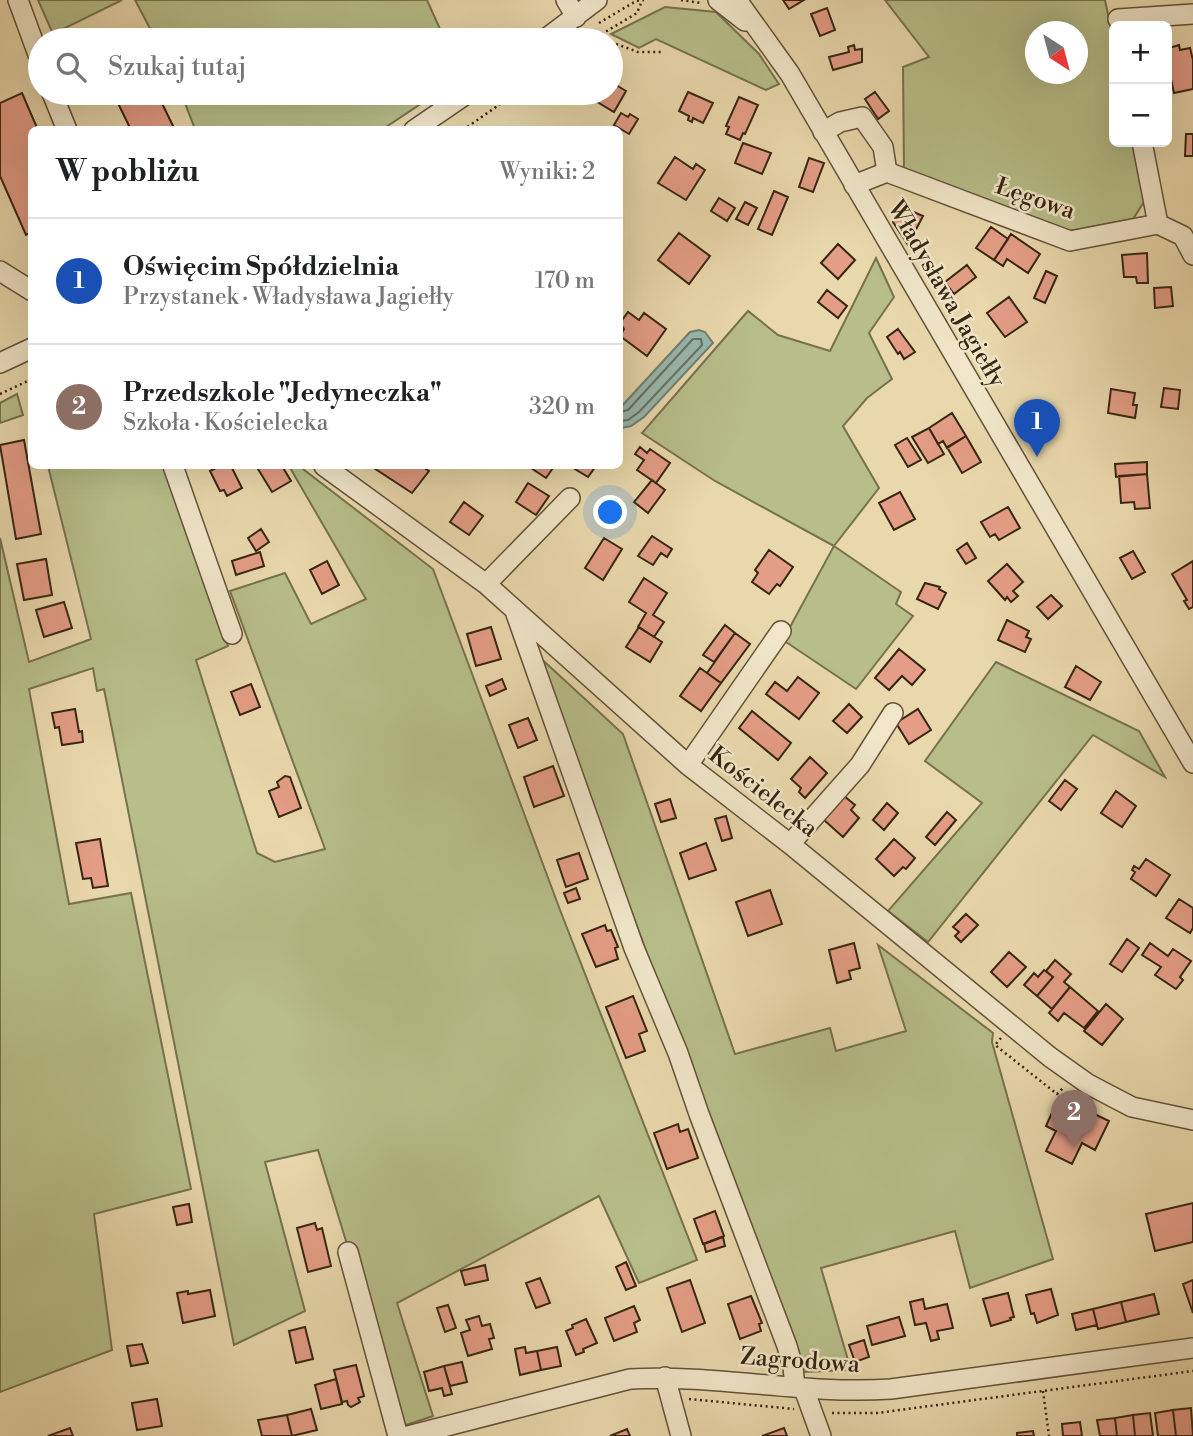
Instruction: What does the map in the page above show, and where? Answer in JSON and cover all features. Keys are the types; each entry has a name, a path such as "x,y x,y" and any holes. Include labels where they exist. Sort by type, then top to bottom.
{"street":[{"path":"18,0 28,28"},
{"path":"566,0 588,13"},
{"path":"564,28 606,0"},
{"name":"Władysława Jagiełły","path":"737,0 790,74 1193,763"},
{"name":"Władysława Jagiełły","path":"712,2 760,32"},
{"path":"1118,15 1193,13"},
{"path":"57,105 65,126"},
{"path":"420,126 450,105"},
{"path":"823,132 840,122 862,117 883,147 887,172 854,185"},
{"path":"1143,147 1158,224 1183,236 1193,255"},
{"name":"Łęgowa","path":"887,172 1070,241 1158,224"},
{"path":"0,271 28,288"},
{"path":"0,363 28,350"},
{"path":"174,469 232,634"},
{"name":"Kościelecka","path":"328,469 486,584 688,765 790,844 1050,1057 1088,1084 1132,1107 1193,1120"},
{"path":"486,584 570,498"},
{"path":"514,609 634,948 678,1053 787,1346 799,1388 821,1436"},
{"path":"688,765 781,631"},
{"path":"790,844 860,765 893,713"},
{"path":"348,1252 398,1436"},
{"name":"Zagrodowa","path":"408,1436 630,1379 665,1377 725,1380 852,1392 891,1390 1193,1348"},
{"path":"665,1377 681,1436"}],"path":[{"path":"681,0 712,2"},
{"path":"588,13 643,1 637,13 612,28"},
{"path":"623,46 638,52 662,52"},
{"path":"469,126 499,105"},
{"path":"0,394 28,381"},
{"path":"1043,1391 1049,1436"}],"green space":[{"path":"38,0 122,0 65,28 50,28"},
{"path":"135,0 427,0 440,28 150,28"},
{"path":"885,0 1105,0 1109,21 1109,147 1137,147 1147,197 1133,219 1070,231 904,171 903,67 929,57"},
{"path":"665,7 716,12 759,54 779,84 766,90 656,39 639,48 623,40 623,28"},
{"path":"186,105 419,105 388,126 194,126"},
{"path":"876,258 894,297 869,333 892,379 867,398 843,426 879,488 834,546 715,481 642,433 748,311 778,335 830,351"},
{"path":"17,394 23,415 0,423 0,403"},
{"path":"49,469 167,469 228,646 196,660 257,853 275,862 325,849 230,591 285,573 311,624 366,599 291,469 303,469 433,569 560,910 697,1260 639,1283 599,1196 397,1303 433,1416 403,1426 318,1150 265,1162 305,1311 234,1345 104,689 97,691 93,668 29,689 69,904 131,893 191,1189 94,1214 112,1350 0,1392 0,538 29,662 91,639"},
{"path":"834,546 901,592 896,604 913,616 856,689 783,640"},
{"path":"535,653 623,734 735,1054 830,1028 836,1051 906,1031 878,945 993,1033 992,1042 1053,1259 970,1288 955,1231 821,1268 851,1370 803,1372"},
{"path":"996,662 1139,731 1165,777 1093,735 928,942 888,911 982,803 925,761"}],"water":[{"path":"690,332 705,332 713,343 644,417 623,428 623,405"}],"building":[{"path":"783,0 804,0 789,9"},
{"path":"827,8 835,30 820,36 811,14"},
{"path":"854,45 855,50 862,49 862,62 833,70 829,57 849,52 848,47"},
{"path":"1179,45 1180,50 1190,48 1193,60 1193,89 1174,93 1172,47"},
{"path":"688,92 713,103 703,123 693,118 692,122 688,120 689,116 679,111"},
{"path":"875,92 889,111 878,119 865,99"},
{"path":"22,93 36,126 28,126 26,235 0,176 0,103"},
{"path":"739,97 758,105 740,140 726,134 729,127 726,126"},
{"path":"119,105 163,105 173,126 129,126"},
{"path":"602,105 618,105 614,112"},
{"path":"621,113 638,119 629,134 623,130 623,126 614,125"},
{"path":"1186,134 1193,134 1193,156 1185,156"},
{"path":"743,143 771,153 762,174 735,163"},
{"path":"675,157 693,169 696,164 705,170 686,200 658,183"},
{"path":"809,158 824,163 813,192 799,187"},
{"path":"774,191 788,197 772,235 758,229"},
{"path":"719,198 735,208 727,221 711,211"},
{"path":"745,202 757,208 748,225 736,219"},
{"path":"902,207 923,216 908,245 893,222"},
{"path":"991,227 1008,239 994,260 976,248"},
{"path":"679,233 710,256 689,284 658,260"},
{"path":"1011,234 1040,254 1028,273 1007,259 1003,266 994,260"},
{"path":"838,244 855,260 838,279 821,263"},
{"path":"1147,253 1148,283 1137,283 1136,277 1124,277 1122,255"},
{"path":"967,265 976,277 954,294 945,282"},
{"path":"1046,271 1057,276 1045,303 1034,298"},
{"path":"1171,287 1173,306 1155,308 1154,288"},
{"path":"827,290 847,306 838,318 818,302"},
{"path":"1009,297 1027,322 1005,337 987,313"},
{"path":"628,312 639,320 644,313 666,329 647,356 623,338 623,319"},
{"path":"898,329 915,352 904,359 887,337"},
{"path":"1164,388 1180,390 1178,409 1161,407"},
{"path":"1111,389 1135,393 1135,418 1108,413"},
{"path":"952,413 966,436 947,448 943,441 938,444 929,428"},
{"path":"929,428 944,454 928,463 912,437"},
{"path":"966,436 981,462 962,473 947,447"},
{"path":"907,438 921,460 908,467 895,445"},
{"path":"24,440 41,534 16,539 0,445"},
{"path":"640,447 647,453 650,449 670,463 656,483 637,470 644,460 635,454"},
{"path":"1147,462 1147,474 1116,477 1115,464"},
{"path":"232,469 242,488 227,496 224,490 220,491 210,471"},
{"path":"258,469 284,469 291,481 272,492"},
{"path":"376,469 429,471 412,493"},
{"path":"532,469 552,469 546,478"},
{"path":"575,469 594,469 588,477"},
{"path":"1147,474 1150,508 1135,509 1134,502 1121,503 1119,476"},
{"path":"652,480 665,490 648,513 634,502"},
{"path":"528,483 549,496 536,515 516,502"},
{"path":"900,492 915,519 894,530 879,503"},
{"path":"464,502 483,516 469,535 450,522"},
{"path":"1008,507 1020,528 999,540 995,534 990,537 981,522"},
{"path":"261,529 269,542 256,551 248,538"},
{"path":"652,536 672,549 667,557 661,553 653,565 638,556"},
{"path":"604,538 622,549 603,580 585,568"},
{"path":"967,543 976,558 966,564 957,550"},
{"path":"769,550 793,567 780,586 777,584 769,594 752,582 758,573 755,570"},
{"path":"1133,551 1145,572 1132,579 1120,558"},
{"path":"260,552 264,566 236,575 232,561"},
{"path":"46,559 52,595 24,600 17,564"},
{"path":"327,561 339,585 322,594 310,570"},
{"path":"1193,561 1193,607 1189,609 1184,601 1187,600 1172,574"},
{"path":"1007,564 1023,582 1013,591 1018,596 1011,602 1007,597 1005,600 988,581"},
{"path":"644,578 667,593 653,615 664,622 654,637 638,627 646,613 629,602"},
{"path":"925,583 940,587 939,589 946,593 938,609 917,599"},
{"path":"1051,595 1062,606 1048,619 1037,607"},
{"path":"64,602 72,628 44,637 36,610"},
{"path":"1007,620 1029,631 1026,637 1031,639 1025,652 998,640"},
{"path":"725,625 735,633 714,662 703,655"},
{"path":"491,627 501,659 476,666 467,634"},
{"path":"639,627 662,642 650,662 626,647"},
{"path":"735,633 750,644 721,683 707,673"},
{"path":"899,649 925,670 912,685 902,676 889,690 875,678"},
{"path":"1076,666 1101,682 1090,700 1065,687"},
{"path":"700,668 721,683 701,711 680,696"},
{"path":"798,677 819,693 799,719 766,694 775,682 787,691"},
{"path":"502,679 506,689 490,696 486,686"},
{"path":"251,684 260,707 240,715 231,692"},
{"path":"849,704 862,717 847,733 833,721"},
{"path":"75,709 83,742 62,745 59,727 55,728 52,713"},
{"path":"918,709 931,730 909,744 896,723"},
{"path":"752,711 791,743 778,760 739,728"},
{"path":"528,718 537,740 518,748 509,725"},
{"path":"810,757 827,773 805,798 799,792 801,788 791,779"},
{"path":"553,766 564,796 534,807 524,777"},
{"path":"285,776 290,777 301,808 279,817 269,791 279,787 277,782"},
{"path":"1065,780 1077,789 1061,810 1049,801"},
{"path":"1116,791 1136,806 1122,827 1101,813"},
{"path":"844,796 855,805 851,810 859,818 843,837 824,820"},
{"path":"670,799 676,818 661,822 655,804"},
{"path":"887,803 898,813 884,830 873,820"},
{"path":"947,812 956,820 935,845 926,837"},
{"path":"726,816 732,838 722,841 715,819"},
{"path":"100,839 108,886 93,888 91,878 83,879 76,843"},
{"path":"894,839 915,858 906,869 903,867 894,876 876,859"},
{"path":"706,843 716,870 689,879 680,853"},
{"path":"579,853 588,879 566,887 557,860"},
{"path":"1146,859 1170,875 1156,896 1131,879 1135,872 1132,870 1134,866 1139,869"},
{"path":"576,888 580,899 568,903 564,893"},
{"path":"770,890 782,924 748,936 736,902"},
{"path":"1179,899 1193,908 1193,928 1190,933 1166,918"},
{"path":"966,914 978,925 961,942 955,936 959,932 953,927"},
{"path":"605,925 607,931 611,930 618,947 615,948 618,959 596,967 582,934"},
{"path":"1127,939 1139,948 1122,972 1110,964"},
{"path":"854,943 860,968 849,971 851,979 837,983 829,950"},
{"path":"1150,943 1168,956 1173,949 1191,961 1180,977 1183,980 1176,989 1155,975 1161,967 1142,955"},
{"path":"1009,952 1026,967 1007,987 991,972"},
{"path":"1055,960 1071,974 1064,982 1070,987 1052,1009 1037,996 1053,977 1046,971"},
{"path":"1044,970 1053,977 1037,996 1024,985 1034,973 1038,977"},
{"path":"1070,987 1098,1011 1084,1028 1064,1013 1058,1021 1049,1013"},
{"path":"633,996 647,1031 639,1034 645,1051 626,1058 606,1007"},
{"path":"1106,1004 1123,1019 1102,1045 1084,1031"},
{"path":"1059,1097 1109,1121 1095,1150 1082,1143 1072,1164 1046,1151 1056,1131 1046,1126"},
{"path":"678,1124 680,1132 688,1129 698,1158 667,1169 654,1133"},
{"path":"1193,1203 1193,1242 1155,1251 1146,1214"},
{"path":"189,1204 192,1222 177,1225 173,1207"},
{"path":"715,1211 724,1236 703,1244 694,1219"},
{"path":"315,1223 317,1230 322,1228 331,1266 308,1272 297,1228"},
{"path":"723,1237 725,1246 706,1252 704,1244"},
{"path":"626,1262 636,1286 626,1290 616,1267"},
{"path":"485,1265 488,1280 465,1285 461,1271"},
{"path":"540,1278 550,1303 536,1308 526,1283"},
{"path":"690,1280 705,1323 682,1332 667,1288"},
{"path":"1193,1280 1193,1313 1183,1284"},
{"path":"1051,1289 1058,1315 1037,1323 1034,1313 1031,1314 1026,1295"},
{"path":"210,1290 215,1316 183,1323 177,1293"},
{"path":"1008,1293 1014,1317 991,1326 983,1299"},
{"path":"1154,1294 1159,1314 1126,1322 1121,1302"},
{"path":"751,1296 762,1323 759,1324 761,1331 740,1339 728,1304"},
{"path":"923,1299 925,1309 947,1304 953,1328 937,1331 939,1339 931,1341 926,1323 915,1325 910,1302"},
{"path":"1121,1302 1126,1322 1098,1329 1093,1309"},
{"path":"448,1305 456,1328 445,1332 437,1308"},
{"path":"634,1306 640,1320 634,1323 637,1332 614,1341 605,1318"},
{"path":"1093,1309 1097,1325 1076,1330 1072,1314"},
{"path":"479,1316 482,1326 490,1324 494,1338 489,1339 492,1349 468,1356 461,1333 470,1330 466,1320"},
{"path":"899,1317 905,1336 872,1345 867,1326"},
{"path":"586,1319 597,1343 576,1355 566,1331"},
{"path":"305,1327 313,1359 296,1363 289,1331"},
{"path":"864,1340 869,1357 855,1362 849,1345"},
{"path":"142,1344 148,1363 131,1366 127,1346"},
{"path":"525,1347 526,1353 537,1351 541,1370 520,1375 515,1349"},
{"path":"557,1347 561,1366 541,1370 537,1351"},
{"path":"462,1362 467,1382 450,1386 444,1366"},
{"path":"356,1365 364,1396 358,1398 360,1402 351,1407 347,1401 342,1402 334,1370"},
{"path":"444,1366 452,1394 444,1396 442,1388 429,1391 424,1372"},
{"path":"336,1379 342,1404 321,1409 315,1385"},
{"path":"157,1399 162,1426 137,1430 132,1403"},
{"path":"1191,1408 1193,1436 1176,1436 1173,1410"},
{"path":"311,1409 317,1430 292,1436 287,1415"},
{"path":"1173,1410 1176,1436 1158,1436 1155,1413"},
{"path":"1150,1413 1153,1436 1135,1436 1133,1415"},
{"path":"287,1415 292,1436 262,1436 258,1420"},
{"path":"1133,1415 1135,1436 1117,1436 1115,1418"},
{"path":"1115,1418 1117,1436 1100,1436 1097,1420"},
{"path":"1080,1422 1082,1436 1063,1436 1062,1424"},
{"path":"70,1428 73,1436 48,1436"},
{"path":"784,1428 787,1436 762,1436"},
{"path":"627,1429 630,1436 610,1436"},
{"path":"1033,1431 1034,1436 1017,1436 1017,1433"}],"place":[{"name":"Oświęcim Spółdzielnia","path":"1037,457"},
{"name":"Przedszkole \"Jedyneczka\"","path":"1074,1148"}]}
